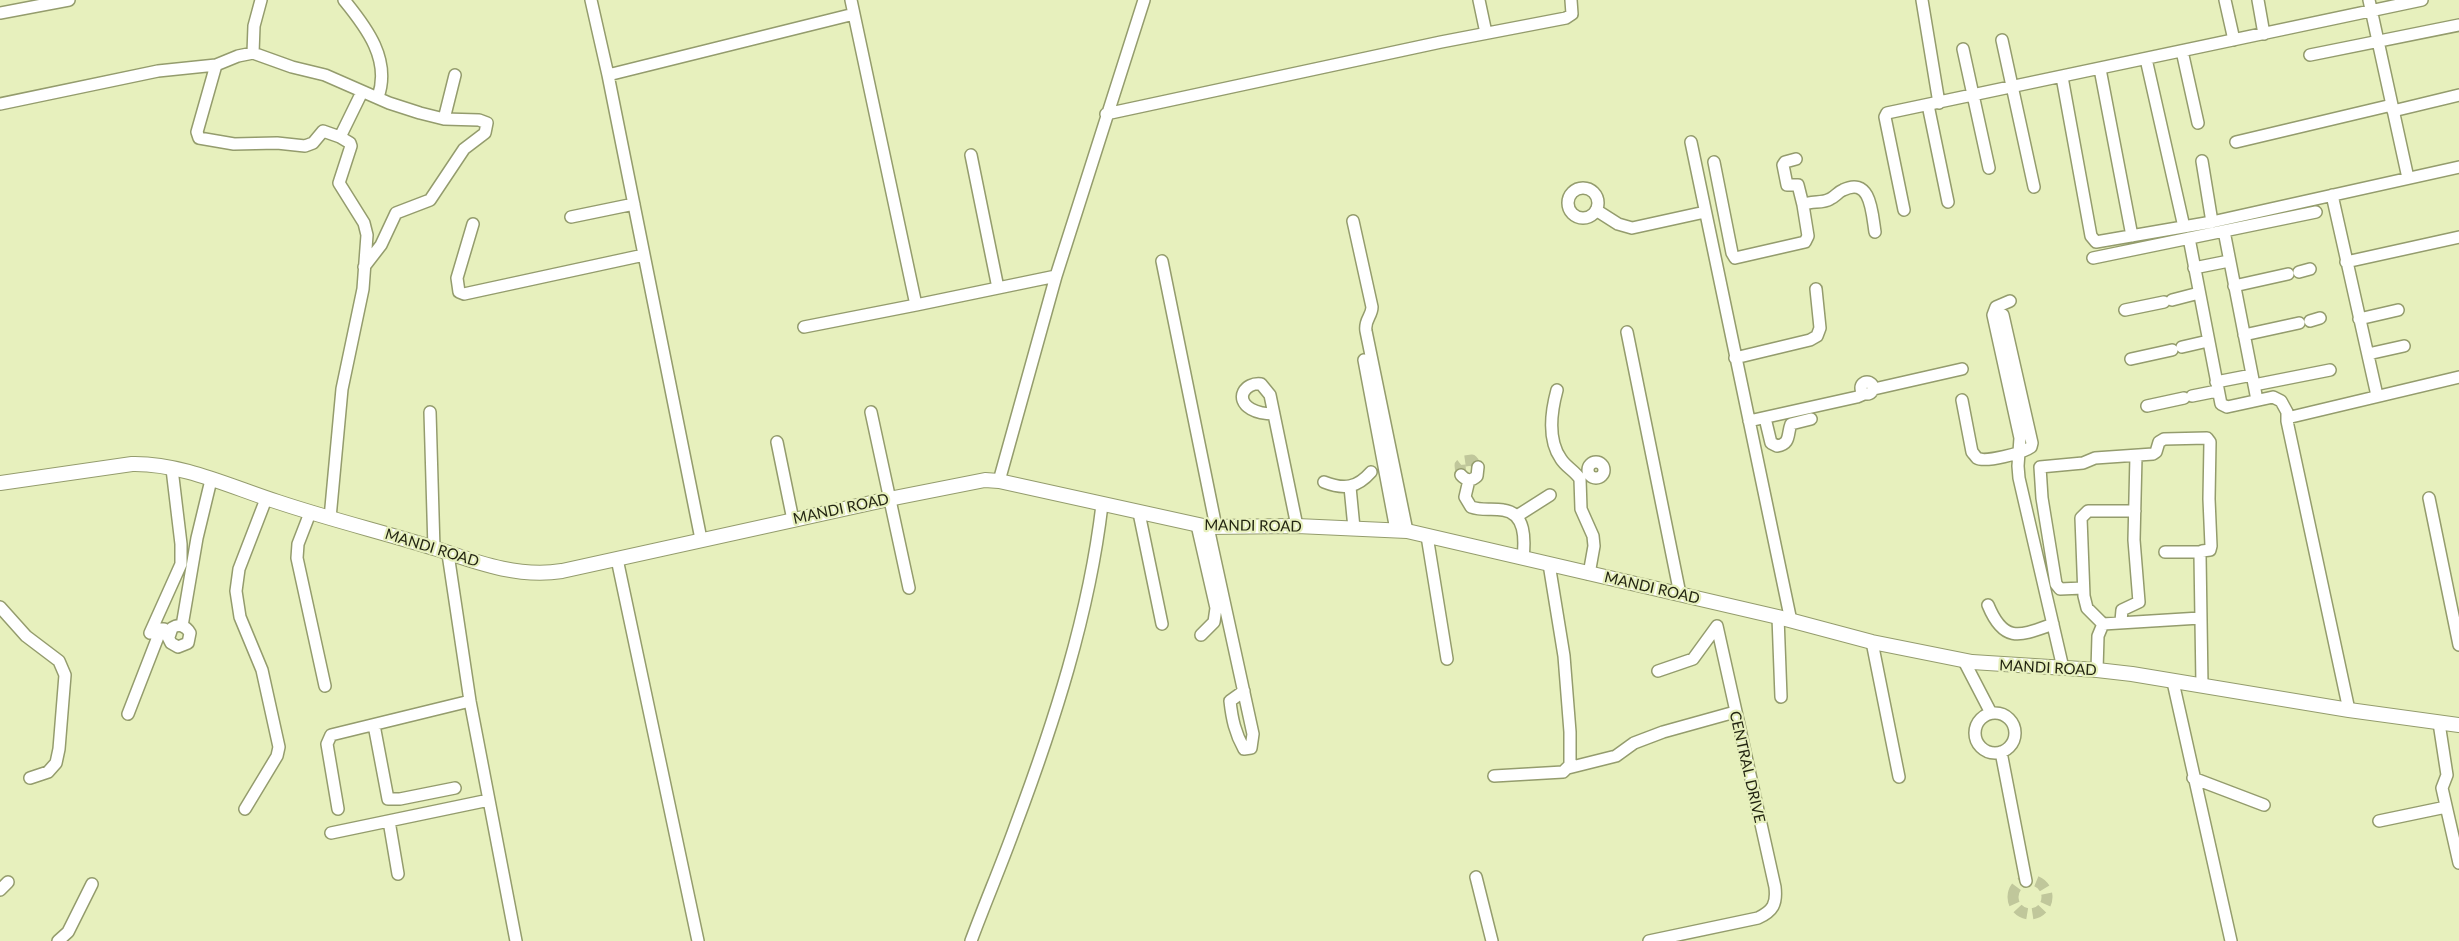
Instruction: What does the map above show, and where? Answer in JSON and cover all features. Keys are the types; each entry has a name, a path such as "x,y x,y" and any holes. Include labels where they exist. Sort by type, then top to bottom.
{"street":[{"path":"0,13 34,3 69,0"},
{"path":"253,53 254,26 261,0"},
{"path":"344,0 358,18 381,58 383,76 378,97"},
{"path":"591,0 608,75 701,539"},
{"path":"851,0 916,305"},
{"path":"998,481 1056,276 1106,114 1144,0"},
{"path":"1479,0 1486,33"},
{"path":"1106,114 1569,17 1572,14 1571,0"},
{"path":"1922,0 1948,202"},
{"path":"2226,0 2234,40"},
{"path":"2259,0 2264,34"},
{"path":"1904,210 1886,115 2264,34 2370,5 2422,0"},
{"path":"2370,5 2408,178"},
{"path":"608,75 854,14"},
{"path":"2310,55 2459,25"},
{"path":"2002,40 2034,187"},
{"path":"1963,49 1989,168"},
{"path":"2182,51 2198,123"},
{"path":"0,104 158,71 216,66 238,56 253,53 292,67 325,75 362,92 405,108 444,119 479,120 487,123 488,127 482,136 462,152 430,200 396,213 382,245 364,267"},
{"path":"2146,59 2184,227"},
{"path":"216,66 197,132 199,138 234,144 277,143 304,146 313,144 323,131 340,137 350,143 351,146 339,183 366,226 367,235 357,325 343,380 330,518"},
{"path":"2100,69 2132,236"},
{"path":"444,119 455,75"},
{"path":"2062,77 2093,240 2132,236 2212,222 2459,167"},
{"path":"340,137 362,92"},
{"path":"2236,142 2459,94"},
{"path":"1691,142 1749,421 1784,619 1781,697"},
{"path":"971,155 998,288"},
{"path":"1714,162 1732,253 1735,258 1805,242 1808,236 1798,184 1787,185 1784,171 1784,163 1796,159"},
{"path":"2202,161 2212,222"},
{"path":"1803,205 1828,200 1844,189 1859,186 1868,197 1875,232"},
{"path":"1701,192 1719,188"},
{"path":"2332,195 2376,391"},
{"path":"571,217 634,204"},
{"path":"1596,210 1618,224 1632,228 1705,212"},
{"path":"2093,258 2316,212"},
{"path":"1353,221 1372,307 1371,315 1365,323 1366,331 1401,531"},
{"path":"473,224 457,278 459,292 464,294 644,255"},
{"path":"2224,231 2257,400"},
{"path":"2346,262 2459,237"},
{"path":"2189,238 2217,386 2224,406 2278,398 2287,415 2349,710"},
{"path":"1162,261 1207,526 1244,691"},
{"path":"2194,268 2230,261"},
{"path":"2234,286 2299,272"},
{"path":"804,328 1056,276"},
{"path":"1735,358 1810,340 1817,336 1820,328 1816,289"},
{"path":"2125,310 2199,293"},
{"path":"2010,301 1999,304 1993,311 2020,438 2020,478 2063,668"},
{"path":"2359,319 2398,310"},
{"path":"1962,400 1972,452 1977,458 1984,459 2020,453 2031,447 2032,443 2003,315"},
{"path":"2244,335 2310,321"},
{"path":"1627,332 1680,594"},
{"path":"2131,359 2208,341"},
{"path":"2368,354 2404,346"},
{"path":"1364,360 1401,531"},
{"path":"1749,421 1857,397 1869,391 1962,369"},
{"path":"2147,406 2188,397 2217,386 2330,370"},
{"path":"2287,415 2459,378"},
{"path":"2287,415 2295,408 2402,384"},
{"path":"1557,390 1551,415 1553,438 1561,459 1585,477 1581,509 1593,536 1594,546 1589,574"},
{"path":"430,412 434,549"},
{"path":"871,412 910,588"},
{"path":"1274,414 1297,526"},
{"path":"1765,418 1771,443 1777,446 1786,444 1788,441 1791,424 1811,419"},
{"path":"2083,588 2060,589 2056,584 2042,498 2040,467 2083,463 2100,458 2156,453 2159,442 2164,439 2205,437 2208,439 2212,546 2209,551 2165,552"},
{"path":"777,442 793,520"},
{"path":"2121,621 2122,610 2139,602 2134,540 2136,456"},
{"name":"MANDI ROAD","path":"0,483 132,464 152,464 211,480 310,513 448,554 511,572 528,573 562,571 889,499 986,480 998,481 1139,513 1207,526 1297,526 1401,531 1680,594 1872,642 1964,661 1994,665 2097,670 2202,685 2349,710 2459,725"},
{"path":"1478,467 1477,476 1465,478 1465,497 1471,508 1504,510 1517,516 1524,530 1523,558"},
{"path":"150,633 181,564 172,469"},
{"path":"1324,482 1344,488 1350,487 1358,484 1371,472"},
{"path":"182,626 197,538 211,480"},
{"path":"1350,487 1354,528"},
{"path":"1517,516 1550,495"},
{"path":"2429,498 2459,645"},
{"path":"245,809 277,756 278,747 262,670 240,617 236,591 239,569 266,499"},
{"path":"971,941 1015,827 1054,717 1087,596 1095,559 1102,505"},
{"path":"2103,624 2087,608 2083,588 2082,515 2088,511 2135,511"},
{"path":"310,513 298,544 297,558 325,686"},
{"path":"1139,513 1162,624"},
{"path":"1201,635 1214,622 1216,608 1207,526"},
{"path":"1427,536 1447,659"},
{"path":"2201,552 2202,685"},
{"path":"448,554 470,701 516,941"},
{"path":"617,559 698,941"},
{"path":"1549,564 1566,669 1570,732 1570,761 1568,768"},
{"path":"1988,605 1997,624 2013,635 2023,634 2053,624"},
{"path":"0,607 26,636 59,661 65,675 59,749 56,763 48,772 30,778"},
{"path":"2103,624 2121,621 2200,618"},
{"path":"2097,670 2098,636 2103,624"},
{"path":"169,637 172,628 182,626"},
{"path":"128,714 161,629 164,629 171,644 178,647 188,644 190,633 182,626"},
{"name":"CENTRAL DRIVE","path":"1658,671 1693,658 1716,626 1776,895 1773,908 1758,918 1671,939"},
{"path":"1872,642 1899,777"},
{"path":"1964,661 1991,713"},
{"path":"2172,682 2231,941"},
{"path":"338,809 327,744 331,735 470,701"},
{"path":"1494,776 1562,772 1568,768 1616,756 1634,743 1656,734 1735,712"},
{"path":"1991,713 1997,713 2009,718 2015,728 2014,740 2011,746 2001,752 1994,753 1982,749 1976,738 1975,731 1980,720 1991,713"},
{"path":"2439,723 2447,774 2442,788 2459,862"},
{"path":"374,725 388,799 400,799 455,788"},
{"path":"2001,752 2026,880"},
{"path":"2193,778 2264,805"},
{"path":"331,833 489,800"},
{"path":"2379,821 2446,807"},
{"path":"389,821 398,874"},
{"path":"1476,877 1492,941"},
{"path":"58,941 68,932 92,884"},
{"path":"1649,941 1671,939"}],"tunnel":[{"path":"1461,475 1460,465 1465,461 1472,460 1478,467"},
{"path":"2030,880 2042,885 2047,897 2042,909 2030,914 2018,909 2013,897 2018,885 2030,880"}]}
